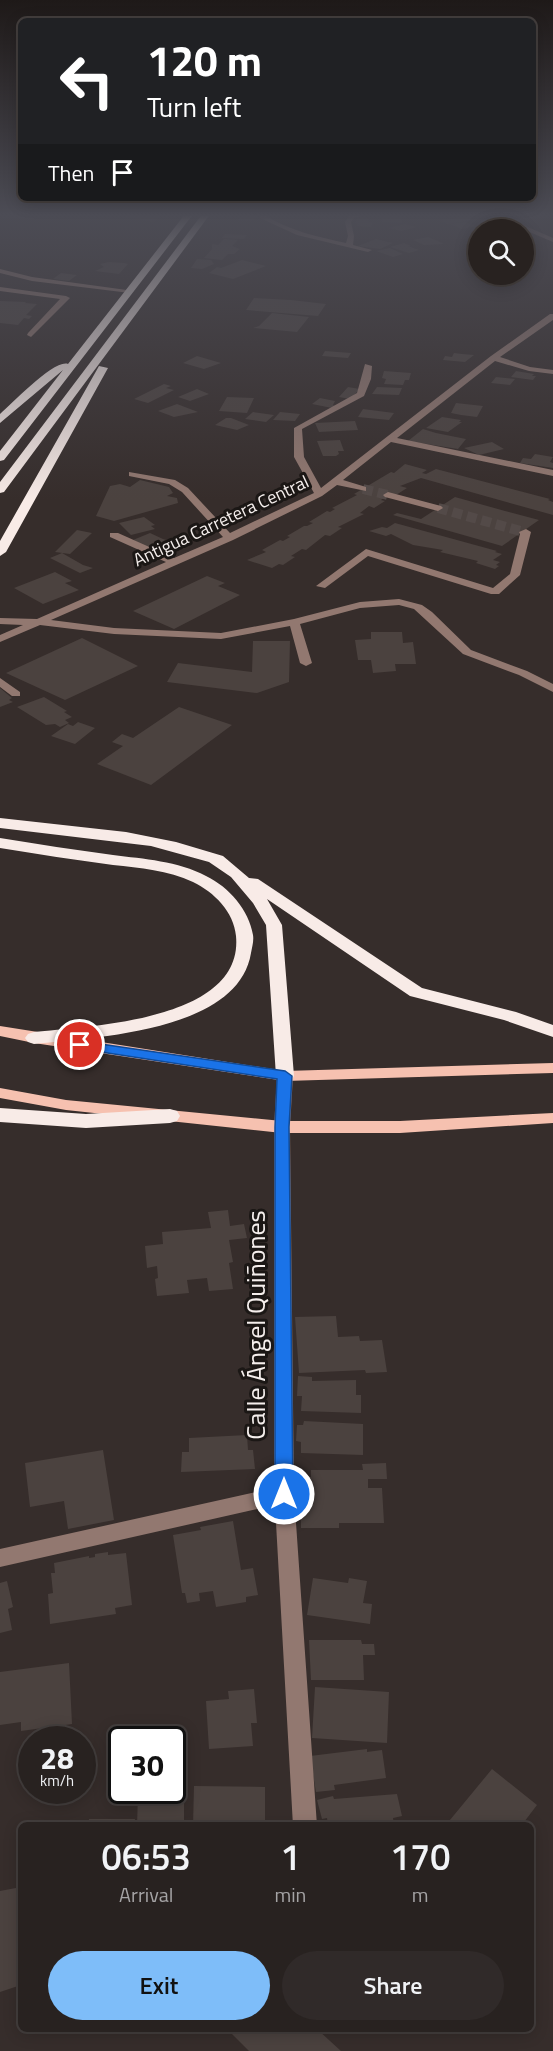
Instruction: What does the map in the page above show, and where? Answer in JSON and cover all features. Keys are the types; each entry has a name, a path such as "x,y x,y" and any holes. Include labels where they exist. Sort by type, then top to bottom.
{"highway":[{"path":"0,458 115,309"},
{"path":"0,490 136,309"},
{"path":"0,552 103,369 105,351"},
{"path":"0,420 49,375 80,354"},
{"path":"0,823 150,841 185,849 222,862 416,992 510,1016 553,1031"},
{"path":"0,843 175,869 210,884 234,910 244,930 246,954 237,975 221,991 190,1011 161,1020 129,1026 34,1038"},
{"path":"222,862 256,896 269,913 274,925 285,1076"},
{"path":"0,1116 86,1121 170,1116"}],"main road":[{"path":"0,1031 285,1076 553,1068"},
{"path":"0,1093 66,1105 282,1127 400,1127 553,1118"}],"street":[{"path":"31,335 56,309"},
{"name":"Antigua Carretera Central","path":"0,639 229,538 319,494 494,358 553,316"},
{"path":"494,358 529,369 553,372"},
{"path":"319,494 299,457 298,428 361,394 367,379 368,366"},
{"path":"389,439 553,473"},
{"path":"132,474 172,482 185,490 229,538"},
{"path":"335,481 363,489"},
{"path":"388,495 438,508"},
{"path":"321,586 366,552 495,592 515,575 526,532 524,532"},
{"path":"114,535 174,562"},
{"path":"0,621 38,622 114,631 221,636 294,622 360,605 399,602 417,607 428,614 467,652 523,673 553,689"},
{"path":"294,622 306,663"},
{"path":"0,681 16,694"},
{"name":"Calle Ángel Quiñones","path":"285,1076 282,1127 284,1494 305,1822"},
{"path":"0,1558 284,1494"}],"building":[{"path":"0,309 32,309 26,315 32,316 29,319 24,318 18,325 0,323"},
{"path":"247,309 323,309 318,316"},
{"path":"272,313 309,317 297,332 253,328 259,326"},
{"path":"325,351 351,353 348,358 322,356"},
{"path":"454,353 474,355 465,362 443,360 445,356 452,357"},
{"path":"197,356 221,363 204,369 183,363"},
{"path":"384,371 411,373 409,380 405,380 403,385 384,384 386,379 382,378"},
{"path":"516,371 536,376 533,380 511,377"},
{"path":"496,377 515,379 510,385 491,383"},
{"path":"164,384 171,386 166,388 174,390 148,403 134,399"},
{"path":"348,387 360,389 350,399 339,397"},
{"path":"377,387 402,388 399,395 372,394"},
{"path":"197,389 209,394 190,401 178,397"},
{"path":"227,397 254,398 247,413 219,411"},
{"path":"320,398 335,401 333,405 335,406 332,408 312,404"},
{"path":"456,403 483,406 477,417 451,413"},
{"path":"177,404 198,412 174,417 158,411"},
{"path":"363,409 394,413 389,420 358,417"},
{"path":"253,412 274,415 266,422 245,419"},
{"path":"280,412 300,414 295,421 273,420"},
{"path":"442,417 462,422 448,432 426,428"},
{"path":"226,418 249,425 237,430 215,425"},
{"path":"355,421 358,430 319,432 315,423"},
{"path":"423,429 466,439 458,449 408,441"},
{"path":"340,440 344,451 338,451 339,454 336,456 323,456 317,441"},
{"path":"492,442 504,449 479,455 464,448"},
{"path":"535,454 553,457 550,462 553,463 553,468 520,463 523,458 531,459"},
{"path":"405,464 427,470 422,473 426,474 436,469 550,499 548,500 553,502 553,515 421,478 400,486 407,488 396,495 389,494 381,500 385,501 374,508 369,506 360,513 364,514 338,527 342,528 330,536 325,535 306,550 302,549 283,565 279,564 272,568 247,560 266,552 262,550 290,537 287,536 313,523 309,522 335,509 332,508 357,495 354,494 391,472 394,473"},
{"path":"140,480 169,487 173,493 167,496 177,498 178,503 114,521 96,516 110,486 120,484 130,487"},
{"path":"455,497 539,520 502,546 393,515 397,513 421,519"},
{"path":"144,517 155,525 151,526 155,529 131,535 119,523"},
{"path":"395,523 497,551 495,552 502,554 493,560 500,562 496,565 499,566 495,569 476,563 478,561 440,552 443,550 413,545 391,534 386,536 369,531 382,527 387,528"},
{"path":"77,530 92,533 70,554 55,552"},
{"path":"150,533 176,543 159,550 151,549 133,540"},
{"path":"62,553 93,568 80,573 50,558"},
{"path":"55,572 72,581 65,583 79,590 43,604 14,588"},
{"path":"207,576 225,583 218,586 240,595 174,629 133,611"},
{"path":"371,632 402,632 403,643 413,642 416,664 395,664 396,671 373,673 371,660 358,660 355,640 371,639"},
{"path":"82,638 138,666 65,700 6,673"},
{"path":"253,641 290,641 289,682 257,693 167,682 178,663 252,672"},
{"path":"0,688 12,698 9,700 13,702 0,707"},
{"path":"44,697 67,711 64,712 72,717 65,720 69,723 60,727 55,724 46,725 17,707"},
{"path":"179,707 232,725 151,785 97,764 123,746 112,742 122,734 133,738"},
{"path":"78,722 95,728 75,744 51,736 68,724 73,726"},
{"path":"228,1210 230,1226 244,1224 247,1238 229,1240 233,1262 229,1263 233,1289 209,1291 207,1278 187,1280 189,1293 157,1296 155,1279 158,1278 157,1266 147,1268 145,1246 163,1244 162,1232 211,1228 208,1212"},
{"path":"336,1316 338,1337 359,1336 360,1341 382,1340 387,1372 366,1373 365,1370 299,1373 295,1317"},
{"path":"298,1376 312,1377 312,1381 356,1380 356,1395 361,1395 361,1413 301,1411 302,1396 297,1396"},
{"path":"304,1421 363,1424 363,1455 301,1453 301,1442 296,1441 297,1425 303,1425"},
{"path":"247,1435 248,1450 253,1450 255,1469 181,1472 182,1452 189,1452 189,1438"},
{"path":"103,1450 114,1520 68,1529 64,1501 30,1507 25,1463"},
{"path":"386,1463 387,1479 368,1479 368,1488 382,1488 384,1523 339,1523 339,1528 301,1528 300,1477 311,1477 311,1470 363,1470 362,1464"},
{"path":"233,1521 241,1570 253,1568 258,1595 246,1597 246,1602 216,1607 213,1591 199,1593 200,1601 187,1603 185,1593 182,1593 173,1535"},
{"path":"108,1552 108,1555 126,1553 132,1605 115,1608 116,1614 50,1624 48,1594 53,1593 51,1573 55,1573 54,1563 89,1556 89,1558 95,1557 95,1554"},
{"path":"313,1578 348,1583 349,1578 367,1581 363,1603 372,1604 370,1624 307,1615"},
{"path":"7,1581 13,1607 8,1609 12,1630 0,1633 0,1583"},
{"path":"309,1640 361,1640 362,1644 374,1644 375,1655 363,1655 364,1680 311,1680"},
{"path":"69,1663 72,1724 21,1726 21,1722 0,1725 0,1672"},
{"path":"315,1687 389,1692 387,1743 312,1738"},
{"path":"254,1689 257,1723 251,1723 253,1746 209,1749 206,1701 229,1699 228,1691"},
{"path":"367,1749 367,1752 382,1750 386,1778 334,1785 335,1790 316,1792 310,1756"},
{"path":"492,1769 537,1805 524,1822 448,1822"},
{"path":"194,1786 265,1787 265,1822 193,1822"},
{"path":"397,1794 402,1816 393,1818 394,1822 328,1822 327,1818 322,1819 317,1800 333,1796 334,1799"},
{"path":"138,1804 184,1804 184,1822 137,1822"},
{"path":"89,1819 135,1819 135,1822 89,1822"},
{"path":"18,1888 18,1986 0,1992 0,1891"},
{"path":"230,2032 320,2032 341,2051 249,2051"}],"tunnel":[{"path":"363,489 388,495"},
{"path":"438,508 524,532"}],"route":[{"path":"80,1045 285,1076 282,1127 284,1494"}]}
